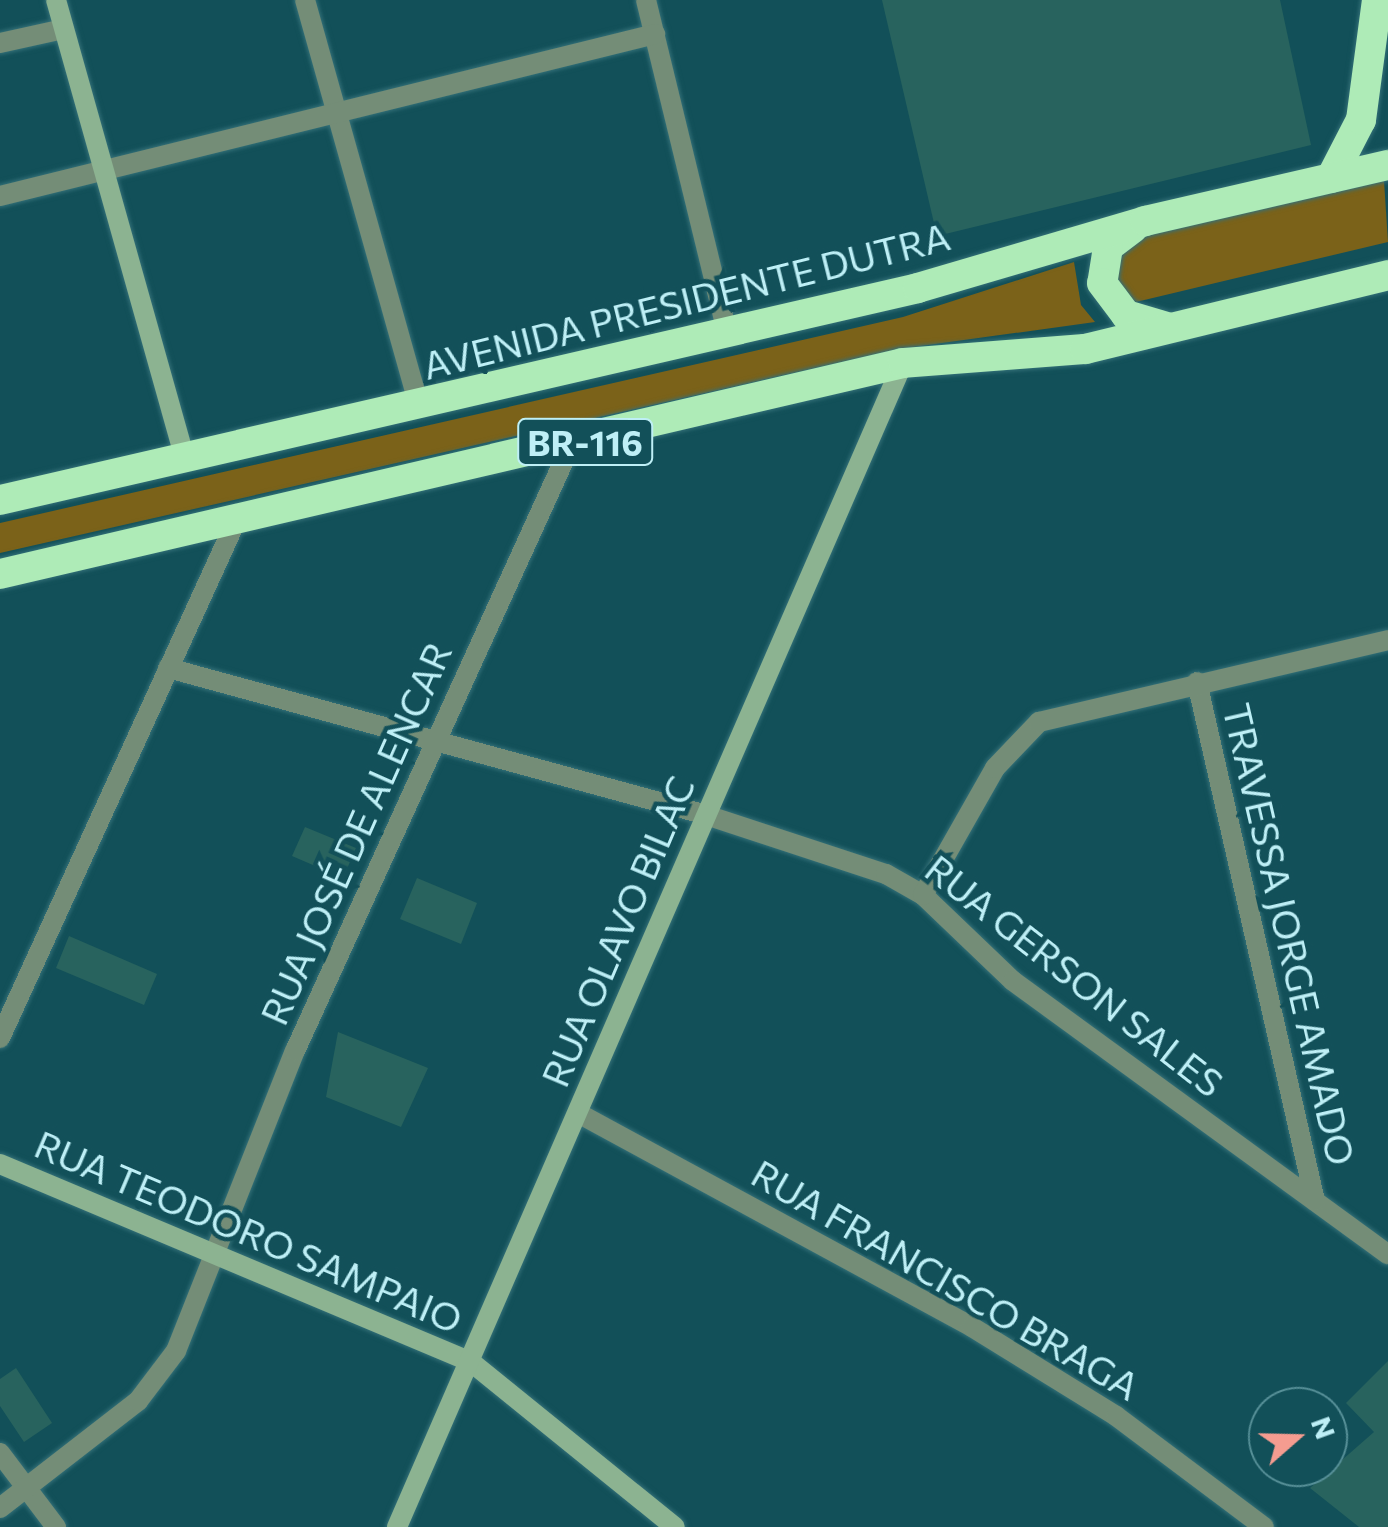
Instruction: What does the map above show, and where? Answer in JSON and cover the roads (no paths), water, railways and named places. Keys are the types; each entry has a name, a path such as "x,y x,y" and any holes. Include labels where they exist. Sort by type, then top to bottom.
{"highway":[{"path":"1331,178 1361,120 1378,0"},
{"name":"AVENIDA PRESIDENTE DUTRA","path":"0,500 728,333 1144,221 1388,165"},
{"path":"1144,221 1108,247 1102,283 1126,315 1172,327"},
{"name":"BR-116","path":"0,574 570,445 903,363 1085,349 1388,275"}],"street":[{"path":"56,0 100,171 186,458"},
{"path":"306,0 419,405"},
{"path":"646,0 728,333"},
{"path":"0,43 63,29"},
{"path":"0,196 655,34"},
{"name":"RUA OLAVO BILAC","path":"397,1527 903,363"},
{"name":"RUA JOSÉ DE ALENCAR","path":"0,1508 154,1382 191,1321 210,1252 433,744 570,445"},
{"path":"0,1038 236,521"},
{"path":"923,894 1021,734 1056,714 1388,640"},
{"name":"RUA GERSON SALES","path":"168,668 433,744 704,814 923,894 1013,981 1385,1249"},
{"name":"TRAVESSA JORGE AMADO","path":"1197,682 1315,1202"},
{"name":"RUA FRANCISCO BRAGA","path":"578,1114 988,1337 1116,1416 1264,1527"},
{"name":"RUA TEODORO SAMPAIO","path":"0,1164 471,1362 675,1527"},
{"path":"0,1454 56,1527"}]}
